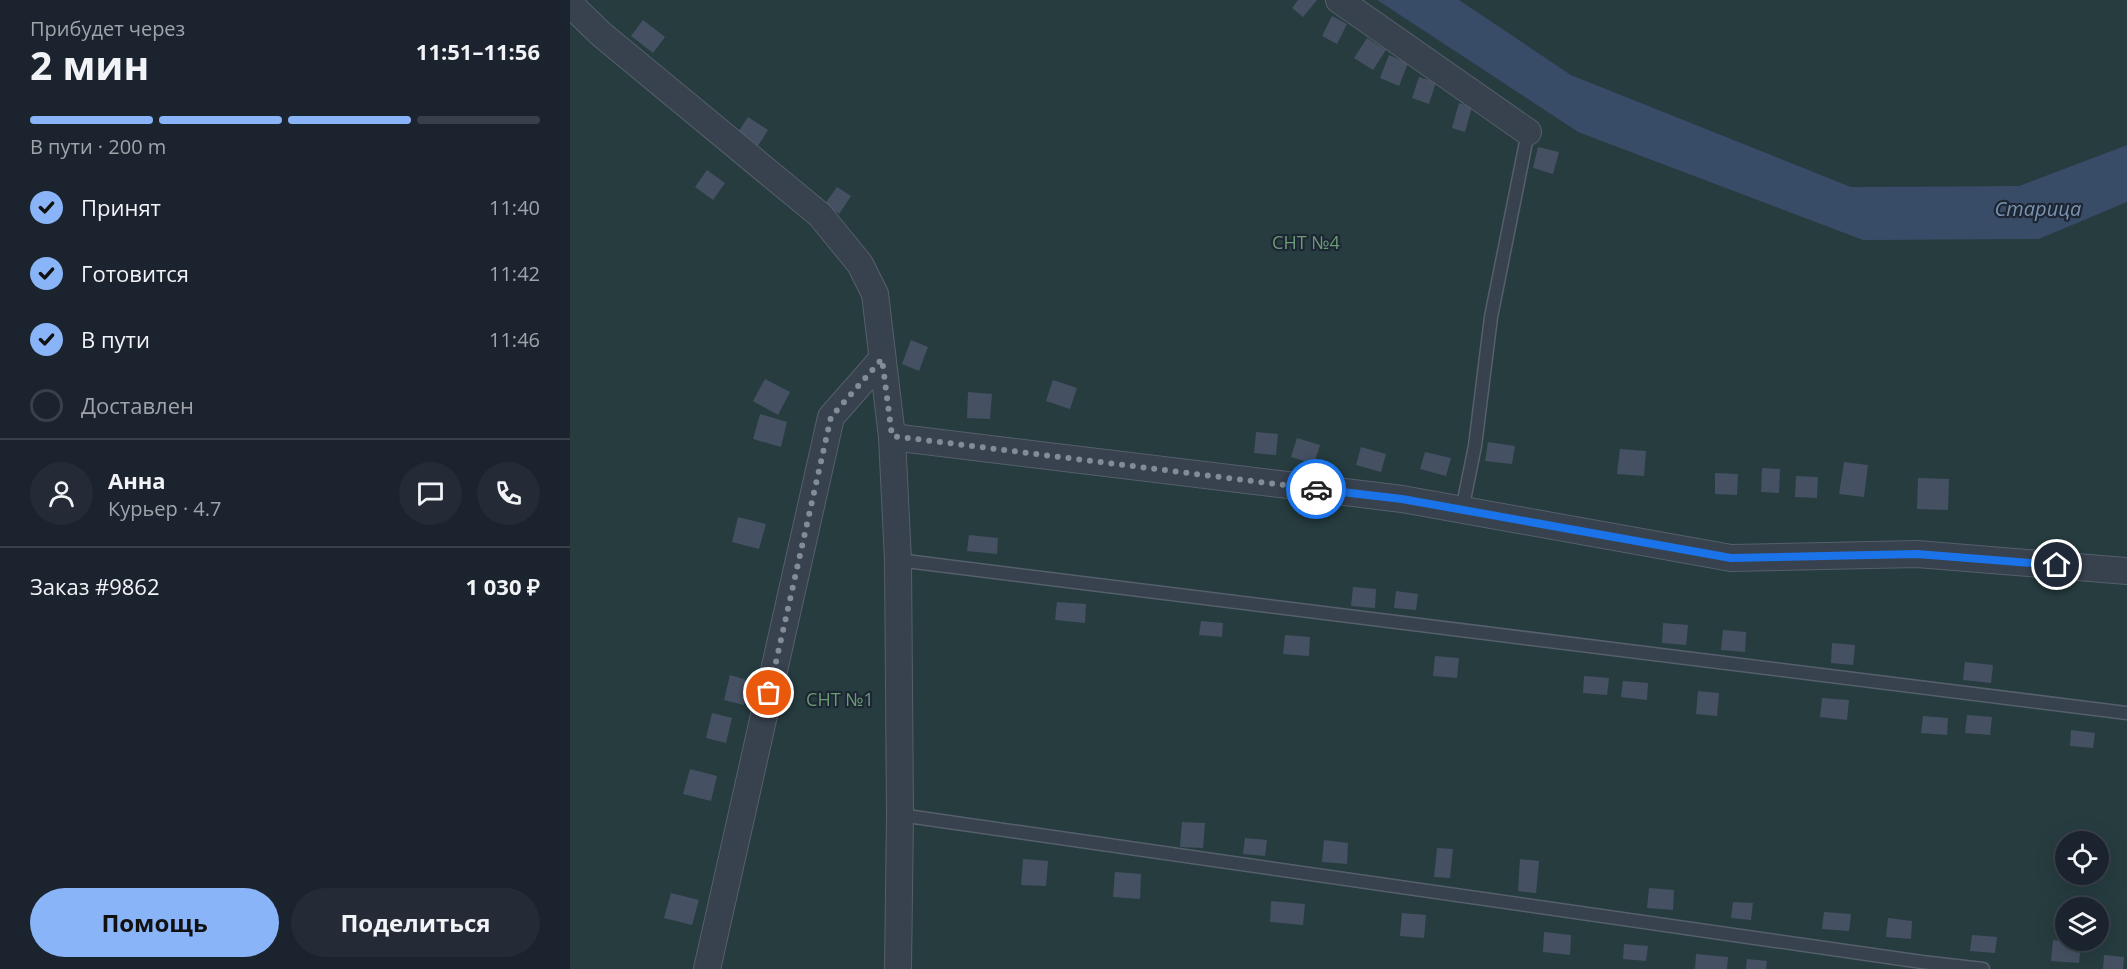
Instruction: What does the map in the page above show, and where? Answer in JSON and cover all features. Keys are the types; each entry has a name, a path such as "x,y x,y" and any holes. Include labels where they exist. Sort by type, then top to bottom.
{"street":[{"path":"1339,0 1528,132"},
{"path":"570,4 601,34 820,215 860,264 875,294 892,436 898,560 900,815 898,969"},
{"path":"707,969 831,417 882,359"},
{"path":"892,436 1402,499 1731,558 1917,554 2127,571"}],"lane":[{"path":"1462,510 1475,446 1491,317 1528,132"},
{"path":"898,560 2127,713"},
{"path":"900,815 1875,956 1983,969"}],"green space":[{"path":"570,0 1377,0 1578,132 2039,239 2127,202 2127,969 570,969"},
{"path":"1459,0 2127,0 2127,145 2019,186 1851,187 1571,75"}],"water":[{"name":"Старица","path":"1377,0 1459,0 1571,75 1851,187 2019,186 2127,145 2127,202 2039,239 1863,240 1578,132"}],"building":[{"path":"1298,0 1317,0 1303,17 1292,8"},
{"path":"1332,16 1347,24 1337,44 1322,36"},
{"path":"643,20 665,37 653,53 631,36"},
{"path":"1367,38 1386,50 1373,70 1354,58"},
{"path":"1389,55 1408,63 1399,86 1380,78"},
{"path":"1419,77 1436,82 1429,104 1412,98"},
{"path":"1459,103 1472,107 1465,132 1452,128"},
{"path":"748,117 768,130 758,146 737,134"},
{"path":"1538,147 1559,152 1553,174 1533,168"},
{"path":"707,170 725,183 713,200 695,187"},
{"path":"837,187 851,196 839,214 825,204"},
{"path":"911,340 928,347 919,371 902,364"},
{"path":"765,379 790,392 778,415 753,401"},
{"path":"1053,380 1077,388 1070,409 1046,401"},
{"path":"968,392 992,394 990,419 967,418"},
{"path":"760,414 787,422 781,447 753,439"},
{"path":"1256,432 1278,434 1276,455 1254,453"},
{"path":"1297,438 1320,445 1314,464 1291,457"},
{"path":"1488,442 1515,446 1512,464 1485,461"},
{"path":"1361,447 1386,454 1381,472 1356,465"},
{"path":"1620,449 1646,451 1644,476 1617,474"},
{"path":"1425,452 1451,458 1446,476 1420,469"},
{"path":"1844,462 1868,465 1864,497 1839,494"},
{"path":"1762,468 1780,469 1779,493 1761,492"},
{"path":"1715,473 1738,474 1737,495 1715,494"},
{"path":"1796,476 1818,477 1817,498 1795,497"},
{"path":"1918,478 1949,479 1948,510 1917,509"},
{"path":"738,517 766,524 759,549 732,542"},
{"path":"969,535 998,538 997,554 967,551"},
{"path":"1353,587 1376,589 1375,608 1351,606"},
{"path":"1396,591 1418,594 1416,610 1394,608"},
{"path":"1057,602 1086,604 1085,623 1055,620"},
{"path":"1201,621 1223,623 1222,637 1199,635"},
{"path":"1663,623 1688,625 1686,645 1662,643"},
{"path":"1723,630 1746,632 1745,652 1721,650"},
{"path":"1285,635 1310,637 1309,656 1283,654"},
{"path":"1832,643 1855,645 1853,665 1831,663"},
{"path":"1435,656 1459,658 1457,678 1433,676"},
{"path":"1965,662 1993,665 1991,683 1963,680"},
{"path":"730,675 750,681 744,705 724,700"},
{"path":"1584,676 1609,678 1607,695 1583,693"},
{"path":"1623,681 1648,683 1647,700 1621,697"},
{"path":"1698,691 1719,693 1717,716 1696,714"},
{"path":"1822,698 1849,700 1847,720 1820,717"},
{"path":"712,713 732,718 726,743 706,738"},
{"path":"1967,715 1992,717 1990,735 1965,733"},
{"path":"1923,716 1948,718 1947,735 1921,733"},
{"path":"2071,730 2095,733 2093,748 2070,746"},
{"path":"690,769 717,776 711,801 683,794"},
{"path":"1182,822 1205,823 1203,848 1180,847"},
{"path":"1245,838 1267,840 1265,856 1243,854"},
{"path":"1324,840 1348,843 1347,864 1322,862"},
{"path":"1437,848 1453,849 1450,878 1434,877"},
{"path":"1023,859 1048,861 1046,886 1021,885"},
{"path":"1520,859 1539,861 1536,893 1518,891"},
{"path":"1115,872 1141,874 1140,899 1113,897"},
{"path":"1649,888 1674,890 1673,910 1647,908"},
{"path":"671,893 699,900 692,925 664,918"},
{"path":"1271,901 1305,904 1303,925 1270,922"},
{"path":"1733,902 1753,903 1751,920 1731,918"},
{"path":"1824,912 1851,914 1849,931 1822,929"},
{"path":"1402,913 1426,915 1424,938 1400,936"},
{"path":"1888,918 1912,921 1911,939 1886,937"},
{"path":"1544,932 1571,935 1570,955 1543,952"},
{"path":"1972,935 1997,937 1995,953 1970,951"},
{"path":"2053,940 2055,940 2055,951 2080,951 2079,963 2051,961"},
{"path":"1624,944 1648,946 1646,961 1623,959"},
{"path":"1696,954 1728,957 1727,969 1695,969"},
{"path":"2104,955 2124,957 2123,969 2103,969"},
{"path":"1747,959 1767,961 1766,969 1746,969"}],"way so far":[{"path":"769,693 831,417 882,359 892,436 1316,489"}],"route":[{"path":"1316,489 1402,499 1731,558 1917,554 2057,565"}],"park label":[{"name":"СНТ №4","path":"1306,243"},
{"name":"СНТ №1","path":"840,700"}]}
